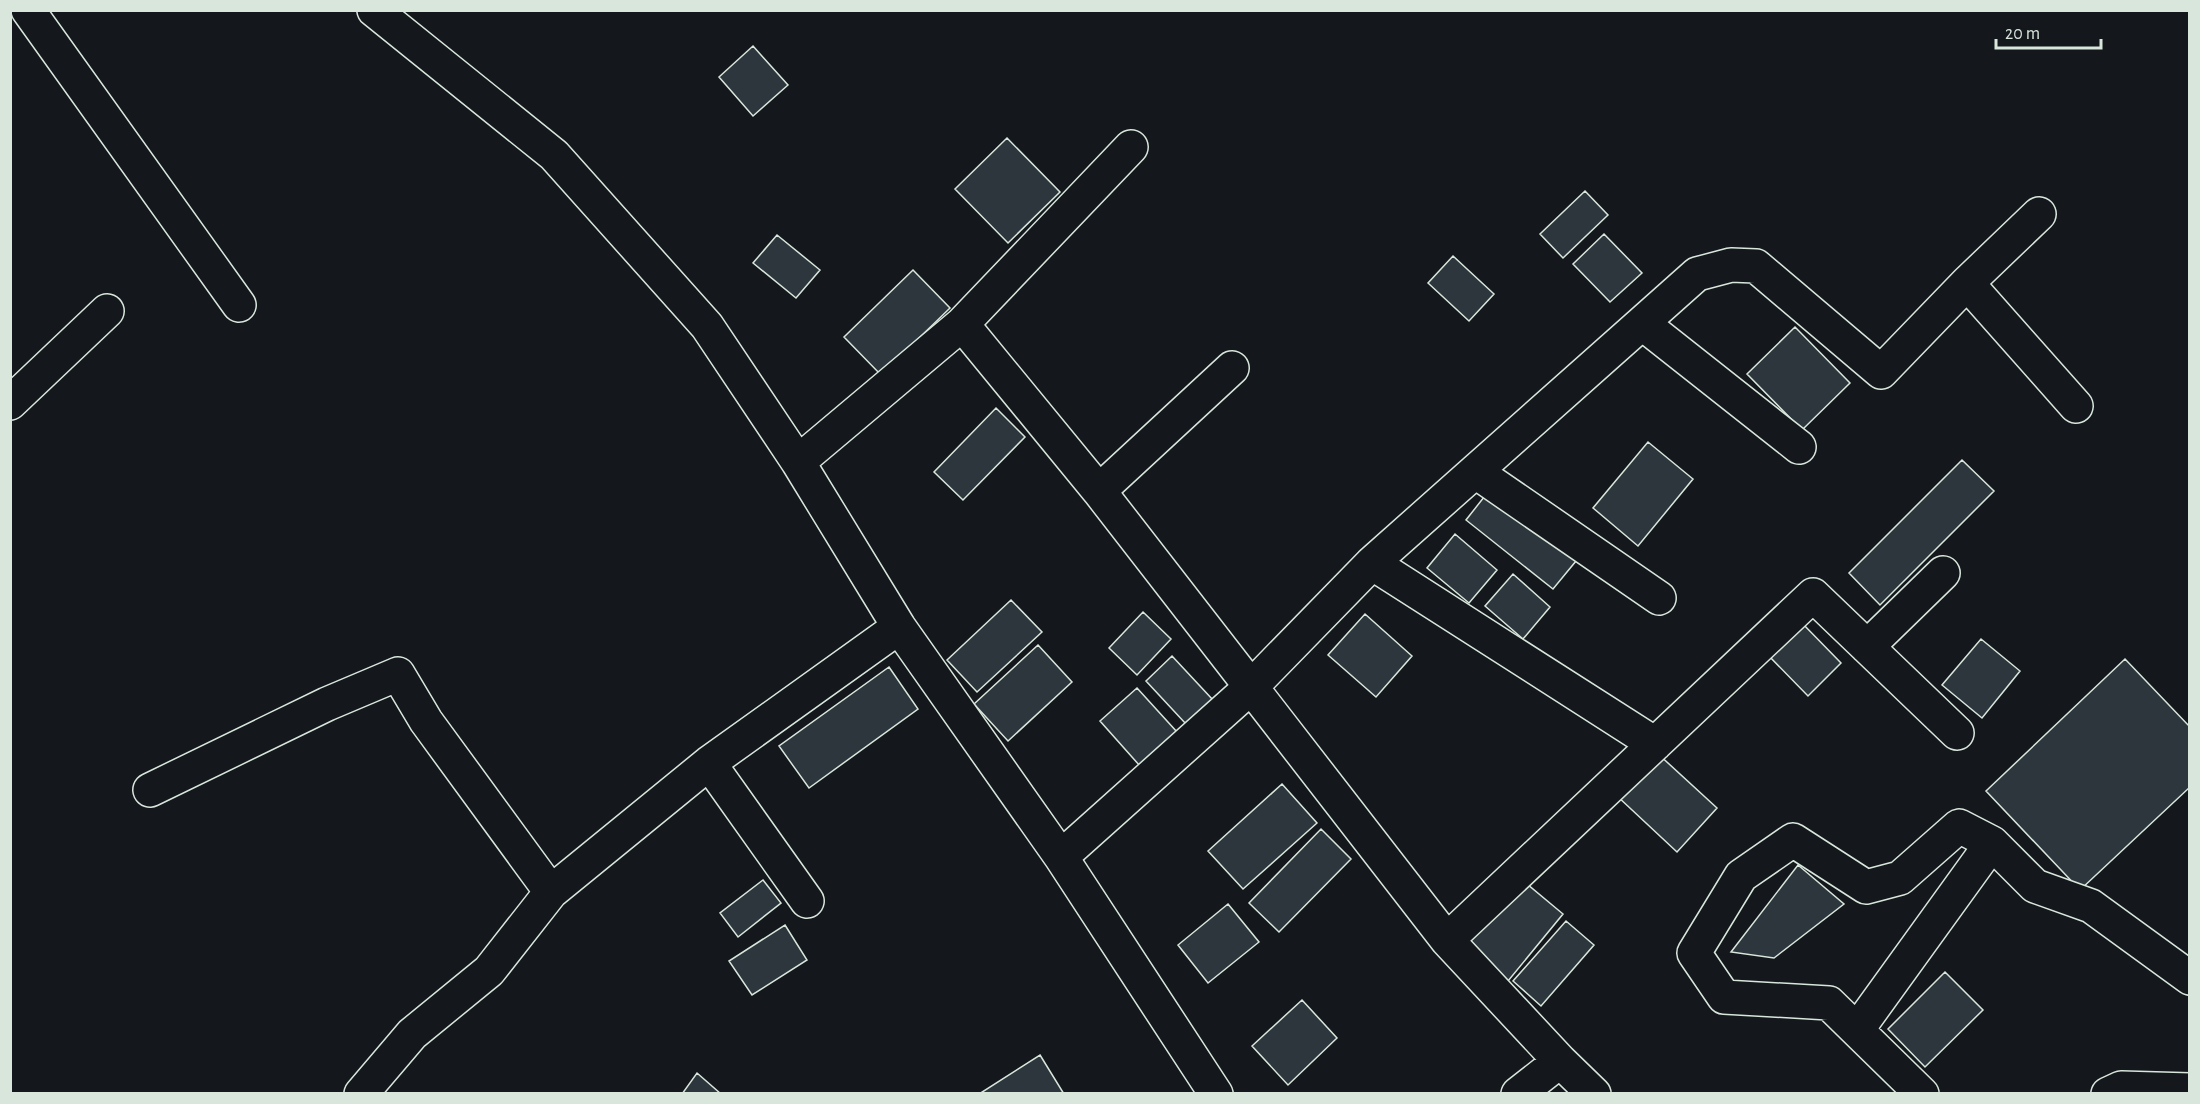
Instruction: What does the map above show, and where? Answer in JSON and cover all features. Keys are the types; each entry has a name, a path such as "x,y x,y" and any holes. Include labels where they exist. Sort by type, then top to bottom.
{"street":[{"path":"28,10 239,305"},
{"path":"374,10 554,155 707,326 798,462 898,627 1061,857 1216,1094"},
{"path":"798,462 962,324 1131,147"},
{"path":"1061,857 1251,687 1372,563 1697,274 1731,265 1756,267 1881,372 1967,283 2039,214"},
{"path":"1967,283 2076,406"},
{"path":"10,403 107,311"},
{"path":"1642,323 1799,447"},
{"path":"962,324 1099,491 1447,940 1560,1061 1594,1094"},
{"path":"1099,491 1232,368"},
{"path":"1476,472 1659,598"},
{"path":"1372,563 1655,744"},
{"path":"1867,647 1943,573"},
{"path":"1447,940 1813,596 1957,733"},
{"path":"361,1094 412,1034 489,971 550,892 709,763 898,627"},
{"path":"150,790 327,704 398,674 426,721 550,892"},
{"path":"709,763 807,901"},
{"path":"1922,1094 1829,1003 1724,997 1694,953 1741,876 1793,840 1866,887 1900,878 1959,826 1992,843 2036,886 2091,906 2190,978"},
{"path":"1857,1030 1992,843"},
{"path":"1518,1094 1560,1061"},
{"path":"2108,1094 2121,1088 2190,1090"}],"building":[{"path":"753,46 788,85 753,116 719,77"},
{"path":"1007,138 1060,192 1008,243 955,189"},
{"path":"1585,191 1608,215 1563,258 1540,234"},
{"path":"1604,234 1642,273 1610,302 1573,264"},
{"path":"777,235 820,270 796,298 753,263"},
{"path":"1453,256 1494,294 1469,321 1428,283"},
{"path":"913,270 950,308 881,375 844,337"},
{"path":"1795,327 1850,383 1802,430 1747,374"},
{"path":"996,408 1025,437 963,500 934,472"},
{"path":"1648,442 1693,479 1638,546 1593,508"},
{"path":"1962,460 1994,491 1880,605 1849,573"},
{"path":"1488,492 1576,561 1553,589 1466,520"},
{"path":"1455,534 1497,570 1469,603 1427,568"},
{"path":"1513,574 1550,607 1523,639 1485,606"},
{"path":"1011,600 1042,632 977,692 947,660"},
{"path":"1143,612 1171,639 1137,675 1109,648"},
{"path":"1365,614 1412,656 1376,697 1328,655"},
{"path":"1800,621 1841,663 1808,696 1767,654"},
{"path":"1981,639 2020,671 1982,718 1942,685"},
{"path":"1038,645 1072,682 1008,741 974,704"},
{"path":"1172,656 1213,700 1186,724 1146,681"},
{"path":"2125,659 2190,727 2190,787 2080,890 1986,791"},
{"path":"889,667 918,709 809,788 779,746"},
{"path":"1137,688 1177,732 1140,766 1100,721"},
{"path":"1656,752 1717,808 1677,852 1616,795"},
{"path":"1282,784 1317,823 1243,889 1208,851"},
{"path":"1321,829 1351,859 1279,932 1249,903"},
{"path":"1798,865 1844,904 1774,958 1731,952"},
{"path":"1521,879 1563,914 1508,981 1466,946"},
{"path":"763,880 781,903 738,937 720,913"},
{"path":"1228,904 1259,942 1208,983 1178,945"},
{"path":"1566,921 1594,945 1541,1006 1513,981"},
{"path":"785,925 807,960 752,995 729,961"},
{"path":"1945,972 1983,1010 1925,1067 1888,1029"},
{"path":"1302,1000 1337,1038 1288,1085 1252,1046"},
{"path":"1040,1055 1064,1094 979,1094"},
{"path":"697,1073 721,1094 682,1094"}]}
